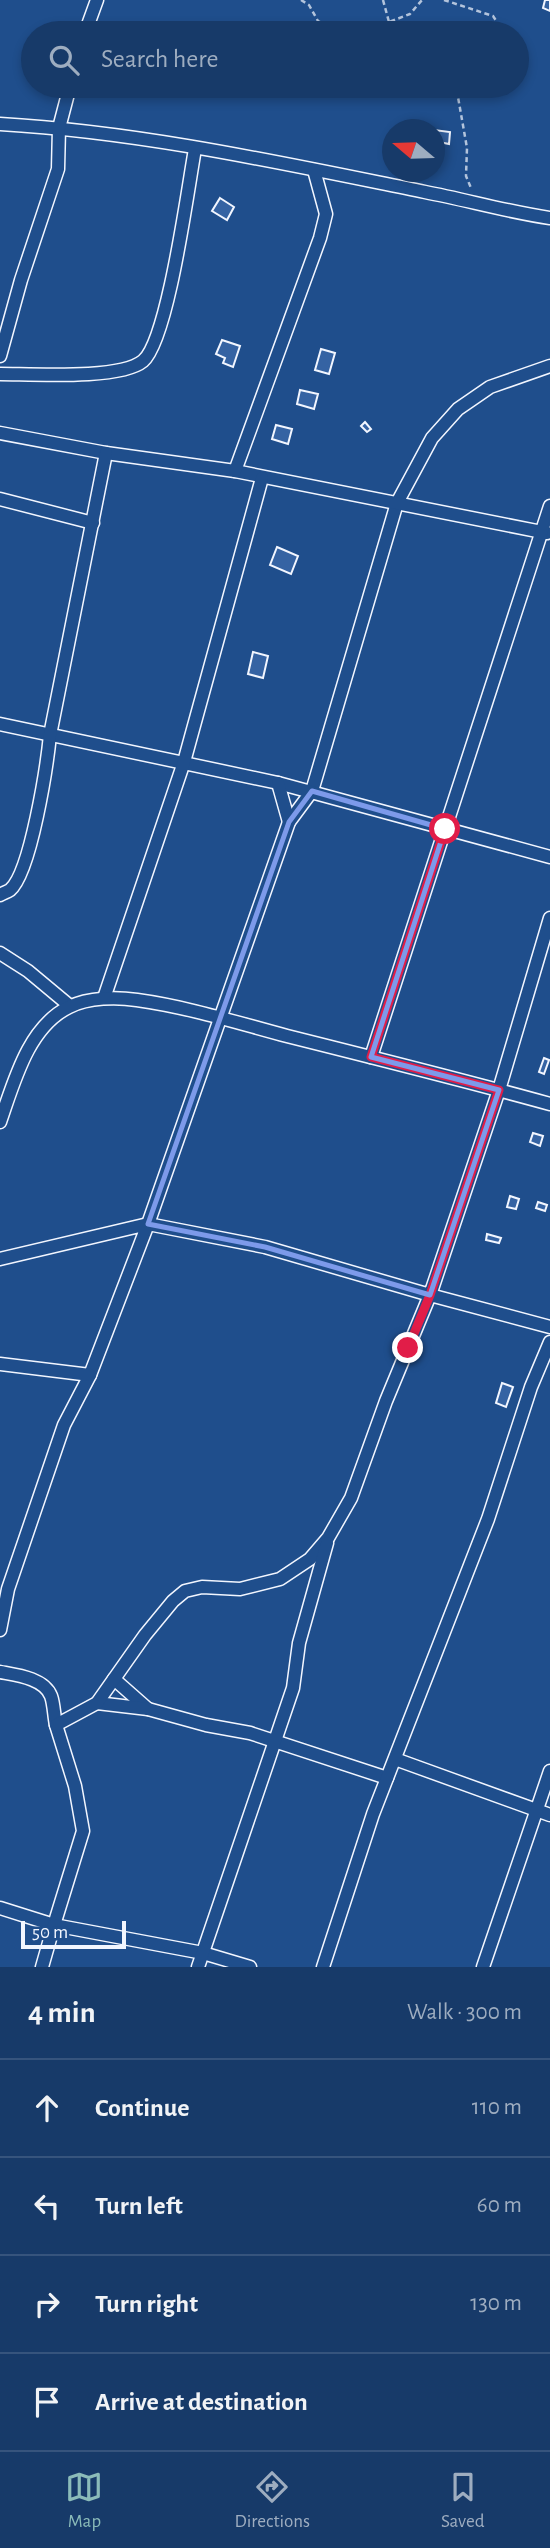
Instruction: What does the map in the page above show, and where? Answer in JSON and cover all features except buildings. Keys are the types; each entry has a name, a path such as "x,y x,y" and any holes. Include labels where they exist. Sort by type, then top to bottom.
{"street":[{"path":"89,21 97,0"},
{"path":"0,356 21,280 58,169 59,128 67,98"},
{"path":"0,124 59,128 267,159 550,218"},
{"path":"0,374 114,372 143,361 157,335 169,295 195,149"},
{"path":"235,471 320,238 326,214 314,170"},
{"path":"0,1630 8,1589 64,1425 90,1375 148,1224 289,822 312,792 397,503 432,438 458,410 490,387 550,366"},
{"path":"0,433 107,453 235,471 546,533"},
{"path":"0,895 11,889 23,868 45,779 50,735 107,453"},
{"path":"104,998 184,762 262,478"},
{"path":"0,499 93,523"},
{"path":"371,1057 546,533 550,506"},
{"path":"0,724 278,783 550,857"},
{"path":"278,783 289,822"},
{"path":"56,1725 97,1703 145,1635 173,1601 185,1591 202,1587 240,1589 280,1579 310,1559 328,1538 351,1498 386,1401 430,1295 499,1090 550,918"},
{"path":"0,953 28,971 70,1006"},
{"path":"0,1122 22,1062 36,1038 51,1020 70,1006 104,998 137,1000 220,1019 550,1104"},
{"path":"0,1259 148,1224 265,1247 550,1327"},
{"path":"323,1967 387,1777 488,1519 531,1387 550,1342"},
{"path":"0,1364 90,1375"},
{"path":"198,1967 293,1689 299,1643 328,1538"},
{"path":"0,1671 43,1685 51,1695 56,1725 75,1786 83,1831 42,1967"},
{"path":"114,1679 148,1709"},
{"path":"97,1703 148,1709 206,1726 250,1733 387,1777"},
{"path":"395,1759 544,1812"},
{"path":"483,1967 544,1812 550,1771"},
{"path":"0,1908 54,1925 203,1953 250,1967"}],"path":[{"path":"301,0 309,5 320,21"},
{"path":"383,0 389,21"},
{"path":"392,21 410,14 422,0"},
{"path":"444,0 493,16 496,21"},
{"path":"458,98 467,148 466,176 477,203"}],"highlighted area":[{"path":"312,791 445,829 371,1057 499,1090 430,1295 265,1247 148,1224 289,822"}],"route":[{"path":"408,1348 430,1295 499,1090 371,1057 445,829"}]}
